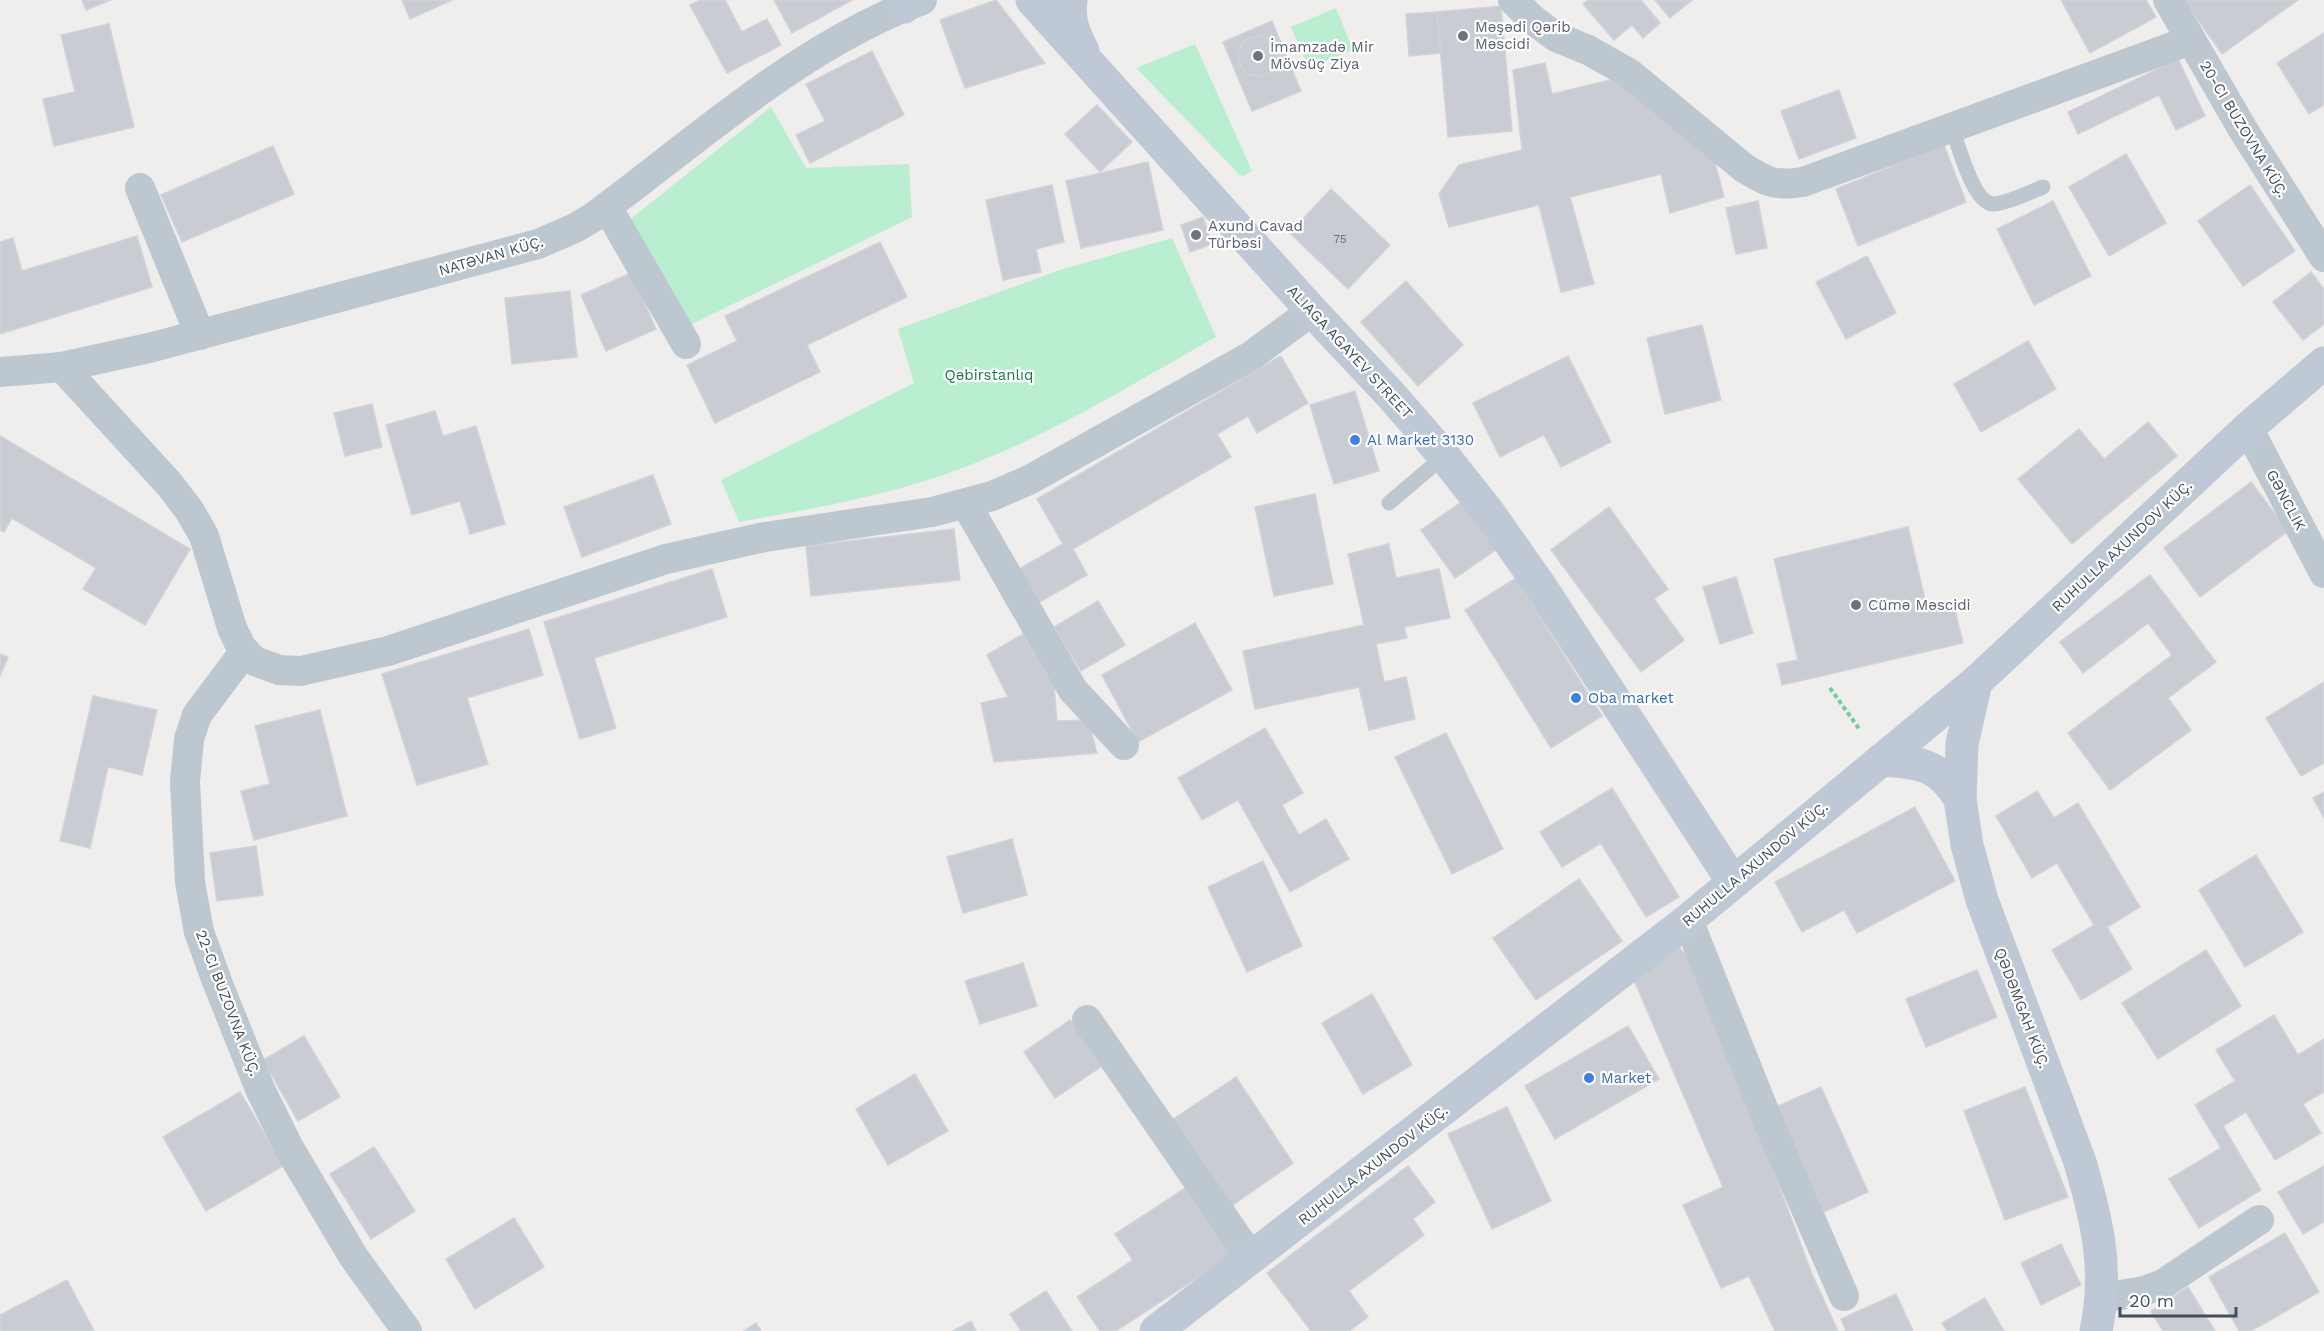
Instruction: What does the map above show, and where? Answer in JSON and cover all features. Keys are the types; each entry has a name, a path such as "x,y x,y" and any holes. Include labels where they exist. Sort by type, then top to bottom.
{"street":[{"name":"ALIAGA AGAYEV STREET","path":"1032,0 1444,456 1489,513 1541,587 1733,882"},
{"path":"1071,0 1070,18 1074,33 1089,63"},
{"path":"1513,0 1532,19 1556,37 1588,50 1629,73 1744,168 1764,180 1780,185 1803,182 2191,40"},
{"name":"20-CI BUZOVNA KÜÇ.","path":"2168,0 2242,128 2324,257"},
{"name":"NATƏVAN KÜÇ.","path":"0,372 63,367 200,335 538,244 575,228 607,207 798,64 913,2"},
{"path":"140,188 200,335"},
{"path":"607,207 687,344"},
{"path":"63,367 170,485 189,510 204,536 232,628 245,651 255,661 279,670 301,671 388,651 666,559 765,537 932,512 966,504 1029,480 1085,449 1251,356 1312,312"},
{"name":"RUHULLA AXUNDOV KÜÇ.","path":"1156,1331 1688,920 1976,682 2248,428 2324,363"},
{"name":"GƏNCLIK","path":"2248,428 2324,573"},
{"path":"966,504 1073,690 1124,745"},
{"name":"22-CI BUZOVNA KÜÇ.","path":"245,651 197,715 189,739 185,783 189,871 199,932 260,1089 289,1148 353,1256 407,1331"},
{"name":"QƏDƏMGAH KÜÇ.","path":"1976,682 1962,744 1960,799 1967,845 1982,900 2080,1162 2092,1203 2101,1250 2102,1298 2096,1331"},
{"path":"1881,760 1923,764 1948,781 1960,799"},
{"path":"1688,920 1770,1126 1844,1296"},
{"path":"1087,1020 1252,1258"},
{"path":"2102,1298 2144,1291 2163,1284 2259,1221"}],"lane":[{"path":"1952,127 1976,191 1985,202 1995,204 2043,188"},
{"path":"1389,503 1444,456"}],"path":[{"path":"1830,688 1881,760"}],"green space":[{"path":"1336,8 1353,50 1309,68 1291,27"},
{"path":"1195,44 1252,171 1242,177 1136,68"},
{"path":"771,107 806,168 909,164 912,217 690,325 628,221"},
{"name":"Qəbirstanlıq","path":"1172,238 1216,337 1061,423 998,454 965,467 882,493 739,522 721,480 914,383 898,329 1063,269"}],"building":[{"path":"82,0 111,0 86,10"},
{"path":"402,0 452,0 410,19"},
{"path":"700,0 725,0 742,32 767,19 781,45 727,73 690,5"},
{"path":"774,0 852,0 792,33"},
{"path":"996,0 1045,63 965,88 940,20"},
{"path":"1588,0 1641,0 1660,23 1643,38 1632,25 1614,40 1583,4"},
{"path":"1655,0 1692,0 1670,18"},
{"path":"2061,0 2146,0 2156,17 2090,53"},
{"path":"2184,0 2298,0 2222,54"},
{"path":"1501,6 1512,131 1448,137 1437,12"},
{"path":"1437,12 1441,53 1409,56 1406,14"},
{"path":"1272,21 1301,91 1252,111 1223,42"},
{"path":"109,24 134,127 54,146 43,99 75,92 61,35"},
{"path":"2324,33 2324,105 2309,114 2277,63"},
{"path":"1258,36 1272,42 1278,56 1272,70 1258,76 1244,70 1238,56 1244,42"},
{"path":"872,51 904,115 810,163 796,135 825,121 806,84"},
{"path":"2178,59 2205,116 2176,130 2159,95 2078,134 2068,112"},
{"path":"1545,63 1552,94 1618,78 1714,159 1724,197 1670,213 1661,174 1570,197 1594,284 1561,292 1539,205 1449,227 1439,194 1459,165 1522,150 1513,70"},
{"path":"1839,90 1856,138 1799,159 1781,111"},
{"path":"1097,105 1132,142 1100,172 1065,134"},
{"path":"1944,145 1966,202 1858,246 1836,189"},
{"path":"273,146 294,194 182,242 161,195"},
{"path":"2126,154 2166,223 2109,256 2069,187"},
{"path":"1148,162 1163,230 1081,248 1066,181"},
{"path":"1052,185 1064,242 1036,249 1041,272 1003,280 986,200"},
{"path":"2250,185 2295,251 2243,286 2198,221"},
{"path":"1331,189 1390,245 1348,289 1290,233"},
{"path":"1758,201 1767,248 1736,254 1726,208"},
{"path":"2053,201 2091,276 2034,305 1997,229"},
{"path":"1203,217 1212,244 1190,252 1181,225"},
{"path":"137,236 152,287 0,334 0,242 13,238 22,271"},
{"path":"880,242 907,297 807,345 820,372 715,423 687,365 737,341 725,316"},
{"path":"1867,256 1896,313 1846,339 1816,282"},
{"path":"2311,272 2324,289 2324,324 2303,340 2273,302"},
{"path":"631,273 656,329 606,351 581,295"},
{"path":"1406,281 1463,345 1418,386 1361,322"},
{"path":"570,291 577,357 512,364 505,298"},
{"path":"1702,325 1721,400 1665,414 1647,338"},
{"path":"2028,341 2056,389 1981,432 1954,384"},
{"path":"1281,356 1308,403 1257,433 1248,416 1217,434 1231,457 1073,549 1087,575 1036,604 1017,570 1063,544 1037,499"},
{"path":"1568,356 1611,442 1561,467 1544,435 1500,457 1473,403"},
{"path":"1355,391 1379,471 1334,484 1310,405"},
{"path":"372,404 382,447 345,456 334,413"},
{"path":"435,411 443,436 476,426 505,524 470,534 460,501 412,515 386,425"},
{"path":"2148,422 2177,456 2072,544 2018,479 2079,429 2104,459"},
{"path":"0,436 190,549 145,625 83,589 96,568 12,518 4,532 0,530"},
{"path":"653,475 671,524 582,557 564,507"},
{"path":"2251,482 2288,531 2200,597 2164,548"},
{"path":"1315,494 1333,584 1274,596 1255,507"},
{"path":"1463,501 1497,549 1455,578 1421,530"},
{"path":"1609,507 1668,589 1654,599 1684,640 1641,672 1551,550"},
{"path":"1908,527 1927,608 1953,602 1963,643 1782,685 1777,664 1798,660 1774,559"},
{"path":"954,529 960,580 811,596 806,546"},
{"path":"1389,544 1396,578 1439,569 1450,618 1404,627 1407,638 1376,644 1384,682 1406,677 1415,719 1369,730 1359,687 1255,709 1243,651 1364,625 1348,554"},
{"path":"712,569 727,617 594,658 616,728 580,739 544,622"},
{"path":"2150,575 2216,662 2168,698 2191,730 2110,790 2068,733 2172,655 2148,623 2083,673 2060,642"},
{"path":"1736,577 1753,633 1720,644 1703,587"},
{"path":"1516,578 1602,716 1551,748 1465,610"},
{"path":"1098,601 1125,645 1081,671 1054,627"},
{"path":"1195,623 1232,690 1138,742 1102,675"},
{"path":"529,629 543,675 467,698 488,764 417,785 382,674"},
{"path":"1023,634 1054,686 1057,721 1088,720 1097,753 994,762 981,703 1008,697 987,655"},
{"path":"0,654 8,657 0,676"},
{"path":"2324,682 2324,763 2301,776 2266,718"},
{"path":"93,696 157,710 142,775 108,767 90,848 60,841"},
{"path":"320,710 347,816 254,840 241,791 270,784 255,726"},
{"path":"1265,728 1303,793 1282,805 1299,835 1326,819 1349,859 1290,892 1238,800 1202,820 1178,778"},
{"path":"1446,733 1503,849 1452,874 1395,757"},
{"path":"1612,788 1679,897 1646,917 1601,843 1562,867 1540,832"},
{"path":"2037,791 2054,818 2078,803 2140,907 2107,927 2132,969 2081,1000 2052,950 2094,925 2057,863 2032,878 1996,816"},
{"path":"2324,792 2324,818 2313,798"},
{"path":"1915,807 1955,881 1857,933 1844,910 1802,932 1775,882"},
{"path":"1012,839 1027,895 963,913 947,857"},
{"path":"256,846 263,895 217,901 210,853"},
{"path":"2256,855 2303,932 2245,967 2199,890"},
{"path":"1263,861 1302,946 1247,972 1208,887"},
{"path":"1579,879 1622,941 1536,1000 1493,938"},
{"path":"1678,946 1697,967 1812,1274 1838,1331 1775,1331 1749,1276 1721,1288 1683,1205 1723,1187 1634,980"},
{"path":"2206,950 2241,1006 2158,1059 2122,1003"},
{"path":"1023,963 1037,1006 980,1024 965,981"},
{"path":"1977,970 1997,1017 1926,1047 1906,999"},
{"path":"1372,994 1412,1065 1363,1094 1322,1023"},
{"path":"2274,1015 2298,1055 2324,1039 2324,1092 2303,1104 2321,1133 2275,1160 2246,1112 2223,1126 2261,1190 2199,1228 2169,1179 2221,1148 2195,1105 2235,1081 2216,1050"},
{"path":"1070,1020 1102,1066 1055,1098 1024,1052"},
{"path":"1628,1026 1659,1079 1555,1139 1525,1086"},
{"path":"304,1036 340,1097 298,1121 263,1060"},
{"path":"915,1074 948,1131 888,1165 856,1109"},
{"path":"1236,1077 1293,1163 1230,1207 1172,1120"},
{"path":"1821,1087 1868,1192 1824,1212 1776,1107"},
{"path":"2025,1087 2068,1197 2005,1220 1964,1111"},
{"path":"240,1092 283,1166 206,1211 163,1137"},
{"path":"1507,1107 1551,1201 1492,1229 1448,1134"},
{"path":"374,1147 415,1211 371,1239 330,1174"},
{"path":"1408,1166 1435,1202 1413,1219 1424,1235 1349,1291 1368,1317 1349,1331 1311,1331 1267,1273"},
{"path":"2324,1166 2324,1222 2303,1234 2278,1192"},
{"path":"1187,1187 1232,1255 1116,1331 1100,1331 1077,1297 1133,1260 1115,1234"},
{"path":"514,1218 544,1267 475,1309 446,1259"},
{"path":"2285,1233 2319,1292 2251,1331 2239,1331 2209,1277"},
{"path":"2061,1244 2081,1285 2041,1305 2021,1263"},
{"path":"67,1280 94,1331 1,1331 0,1315"},
{"path":"2188,1287 2215,1331 2163,1331 2151,1311"},
{"path":"1046,1291 1072,1331 1021,1331 1010,1314"},
{"path":"1896,1294 1913,1331 1846,1331 1841,1319"},
{"path":"1985,1298 2004,1331 1947,1331 1942,1323"},
{"path":"971,1321 976,1331 953,1331"},
{"path":"756,1323 761,1331 744,1331"}],"place":[{"name":"Məşədi Qərib Məscidi","path":"1463,36"},
{"name":"İmamzadə Mir Mövsüç Ziya","path":"1258,56"},
{"name":"Axund Cavad Türbəsi","path":"1196,235"},
{"name":"Al Market 3130","path":"1355,440"},
{"name":"Cümə Məscidi","path":"1856,605"},
{"name":"Oba market","path":"1576,698"},
{"name":"Market","path":"1589,1078"}]}
